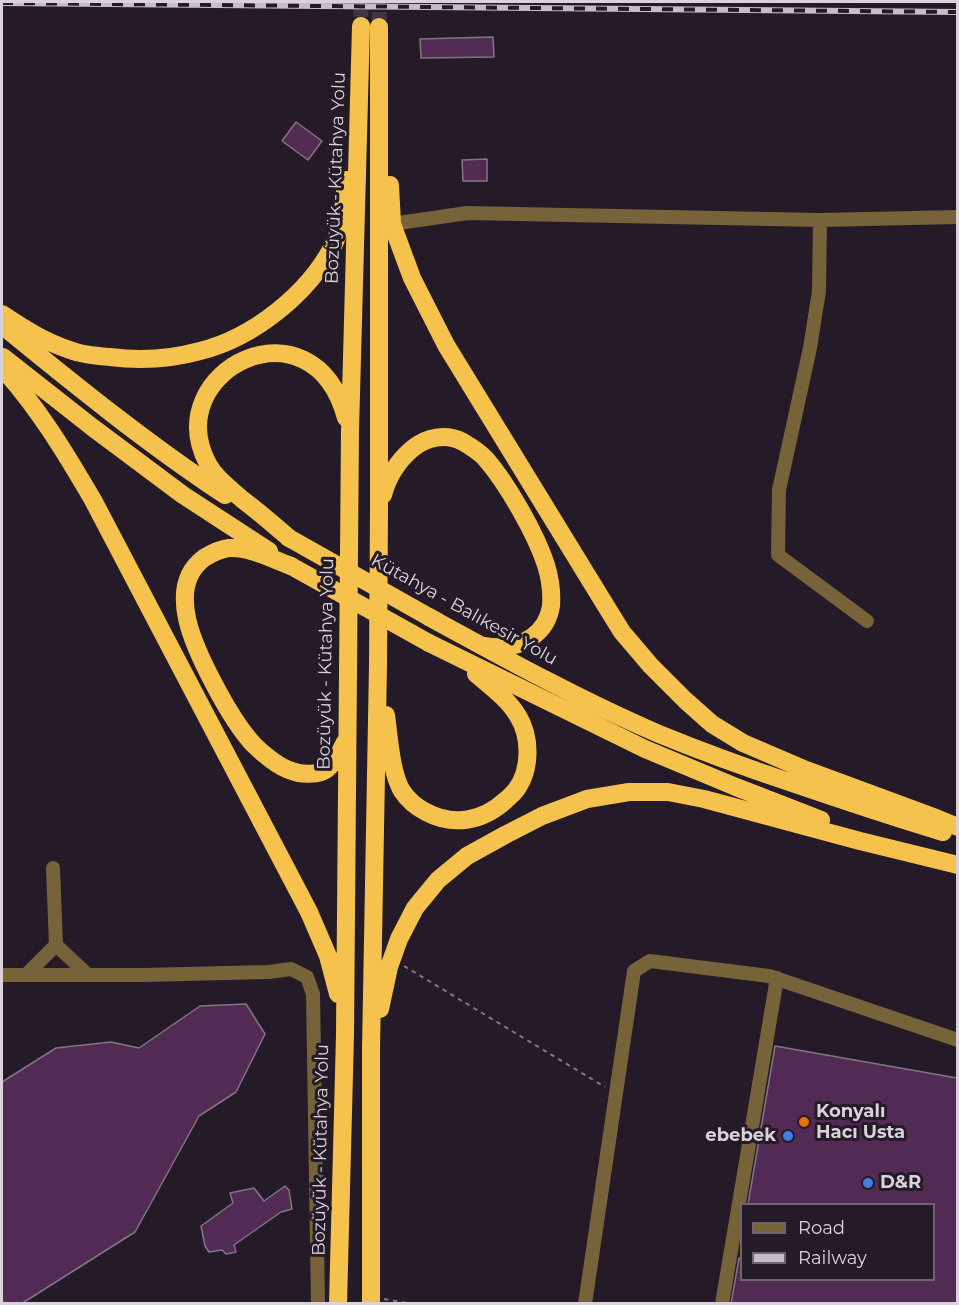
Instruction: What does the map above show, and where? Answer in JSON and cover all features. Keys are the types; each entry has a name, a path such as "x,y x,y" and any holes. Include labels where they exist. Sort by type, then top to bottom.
{"highway":[{"path":"370,27 392,224 412,278 446,345 622,632 651,666 685,700 712,724 743,743 806,770 957,827"},
{"path":"2,314 26,330 71,351 122,359 174,357 202,351 253,328 267,319 305,285 321,265 333,245 342,222 370,27"},
{"path":"370,27 379,511 371,1048 371,1300"},
{"name":"Bozüyük - Kütahya Yolu","path":"338,1304 345,1035 350,431 370,27"},
{"name":"Kütahya - Balıkesir Yolu","path":"2,325 86,394 147,440 289,538 479,644 585,700 660,734 761,772 957,837"},
{"path":"289,538 222,482 209,467 201,449 198,432 199,413 205,396 217,379 232,366 249,357 269,352 289,354 307,361 321,371 332,384 342,401 350,431"},
{"path":"2,356 183,495 291,566 429,643 634,744 736,788 831,824 957,864"},
{"path":"2,368 21,390 66,454 93,500 309,912 328,956 337,988 345,1035"},
{"path":"379,511 386,483 404,456 420,442 439,436 461,441 484,457 503,482 522,513 546,566 550,588 550,607 546,622 527,641 498,648 479,644"},
{"path":"291,566 250,551 229,548 213,552 197,564 189,578 185,597 186,615 192,637 212,680 239,726 255,746 271,760 292,772 312,774 326,770 338,757 346,738"},
{"path":"378,665 395,776 402,790 415,806 437,818 457,821 479,818 498,807 516,790 525,772 528,749 524,731 519,717 498,693 475,673 429,643"},
{"path":"371,1048 389,968 399,939 416,908 438,880 467,856 505,834 542,816 587,799 629,792 668,792 704,799 860,841 957,864"}],"street":[{"path":"392,224 467,213 820,220 957,217"},
{"path":"820,220 819,291 810,348 779,490 778,555 867,621"},
{"path":"53,868 56,945 88,975"},
{"path":"26,975 56,945"},
{"path":"585,1304 634,971 650,961 769,976 957,1040"},
{"path":"2,975 189,974 269,972 291,969 307,977 313,994 318,1304"},
{"path":"722,1304 777,978"}],"path":[{"path":"393,956 407,969 617,1094"},
{"path":"371,1300 414,1304"}],"building":[{"path":"493,37 494,57 421,58 420,39"},
{"path":"296,122 322,141 308,160 282,141"},
{"path":"487,159 487,181 463,181 462,160"},
{"path":"246,1004 265,1034 236,1092 199,1116 135,1232 21,1304 2,1304 2,1082 56,1048 111,1042 139,1048 200,1006"},
{"path":"775,1046 957,1078 957,1304 731,1304 739,1258 740,1281 935,1281 935,1203 748,1203"},
{"path":"285,1186 289,1190 292,1209 281,1212 234,1245 236,1252 226,1254 222,1250 209,1252 205,1246 201,1226 233,1203 230,1193 254,1188 264,1201"}],"tunnel":[{"path":"361,2 361,26"},
{"path":"379,2 379,27"}],"railway":[{"path":"2,3 958,12"}],"place":[{"name":"Konyalı Hacı Usta","path":"804,1122"},
{"name":"ebebek","path":"788,1136"},
{"name":"D&R","path":"868,1183"}]}
